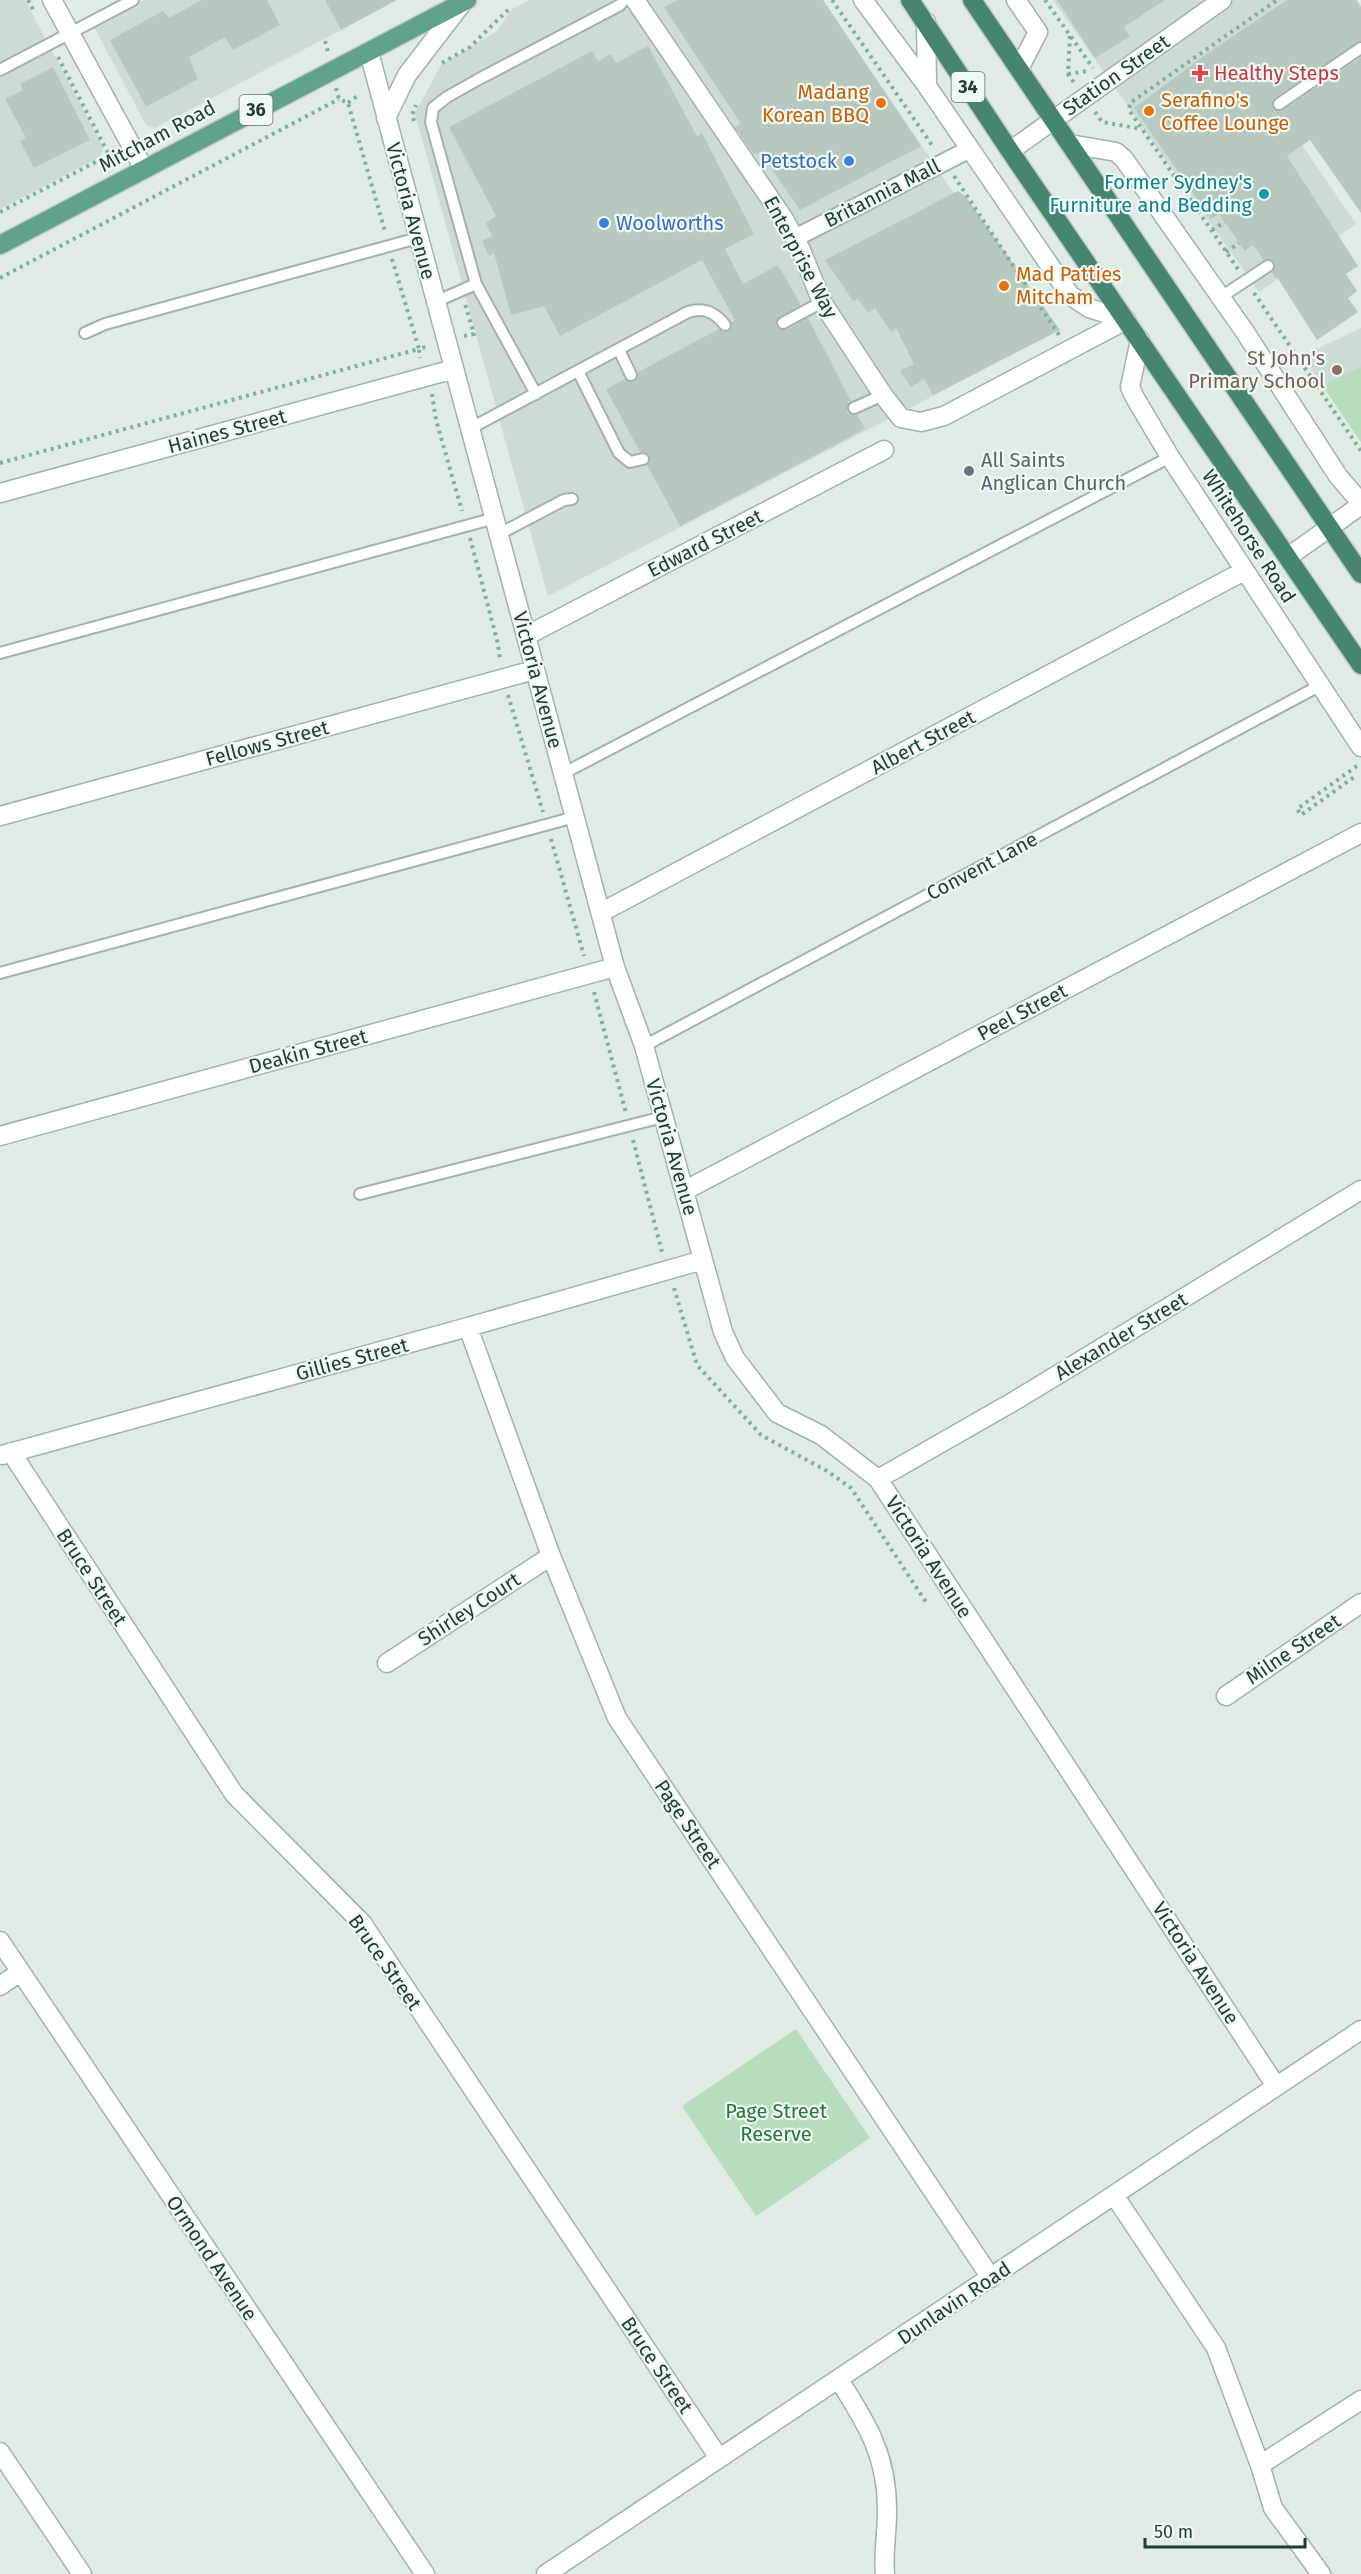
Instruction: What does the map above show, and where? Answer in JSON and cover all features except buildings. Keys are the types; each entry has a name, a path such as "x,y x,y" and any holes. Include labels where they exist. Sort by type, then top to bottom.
{"highway":[{"name":"Whitehorse Road","path":"910,0 1010,151 1361,666"},
{"path":"972,0 1361,574"}],"main road":[{"name":"Mitcham Road","path":"0,244 465,1"}],"street":[{"path":"52,0 144,169"},
{"name":"Enterprise Way","path":"635,0 784,219 795,238 822,302 901,418 921,422 944,416 1126,320"},
{"path":"863,0 927,86 1070,295 1089,308 1126,320"},
{"path":"1016,0 1038,32 1019,69"},
{"name":"Mitcham Road","path":"386,118 407,75 465,1"},
{"name":"Station Street","path":"1010,151 1218,1"},
{"path":"926,22 927,86"},
{"name":"Victoria Avenue","path":"369,52 615,967 644,1046 723,1332 735,1358 777,1413 821,1435 878,1479 1276,2086"},
{"name":"Whitehorse Road","path":"1070,144 1116,152 1124,159 1221,297 1338,476 1361,504 1288,557"},
{"name":"Britannia Mall","path":"795,238 970,149"},
{"name":"Whitehorse Road","path":"1140,340 1130,387 1170,457 1361,747"},
{"name":"Haines Street","path":"0,494 454,369"},
{"name":"Edward Street","path":"526,636 884,450"},
{"name":"Albert Street","path":"602,912 1244,571"},
{"name":"Fellows Street","path":"0,816 534,670"},
{"name":"Peel Street","path":"684,1191 1361,833"},
{"name":"Deakin Street","path":"0,1136 615,967"},
{"name":"Alexander Street","path":"878,1479 1016,1400 1361,1190"},
{"name":"Gillies Street","path":"6,1454 703,1260"},
{"name":"Page Street","path":"468,1327 551,1556 617,1718 991,2278"},
{"name":"Bruce Street","path":"6,1454 234,1794 362,1923 719,2458"},
{"name":"Shirley Court","path":"387,1663 551,1556"},
{"name":"Milne Street","path":"1226,1696 1361,1603"},
{"name":"Ormond Avenue","path":"0,1941 425,2574"},
{"path":"0,1986 20,1972"},
{"name":"Dunlavin Road","path":"546,2574 1361,2030"},
{"path":"1114,2195 1215,2348 1260,2465 1273,2508 1321,2574"},
{"path":"839,2380 868,2425 879,2451 886,2477 888,2515 885,2574"},
{"path":"1260,2465 1361,2400"},
{"path":"0,2452 82,2574"}],"lane":[{"path":"0,70 133,0"},
{"path":"536,393 476,284 431,122 433,108 471,83 620,5 624,0"},
{"path":"1279,105 1361,48"},
{"path":"85,333 105,324 418,238"},
{"path":"1221,297 1268,266"},
{"path":"435,302 476,284"},
{"path":"783,323 822,302"},
{"path":"471,428 698,309 719,317 725,325"},
{"path":"619,350 632,375"},
{"path":"578,372 619,453 630,462 643,459"},
{"path":"854,408 884,395"},
{"path":"564,773 1170,457"},
{"path":"0,653 497,526 572,499"},
{"name":"Convent Lane","path":"644,1046 1321,685"},
{"path":"0,973 575,817"},
{"path":"360,1194 663,1117"}],"path":[{"path":"28,0 109,155"},
{"path":"1046,0 1094,70"},
{"path":"1130,103 1277,0"},
{"path":"435,67 470,47 511,7"},
{"path":"1068,74 1070,36"},
{"path":"0,278 339,99"},
{"path":"0,212 115,152"},
{"path":"1212,230 1225,222"},
{"path":"1226,252 1239,243"},
{"path":"0,463 418,349"},
{"path":"1357,775 1301,815 1297,809 1361,763"}],"shaded area":[{"path":"0,0 25,0 46,40 0,65"},
{"path":"144,0 325,0 341,30 155,128 146,125 94,27"},
{"path":"530,0 823,0 1050,335 548,596 415,113 441,65 497,31 512,9"},
{"path":"1053,0 1357,0 1361,6 1361,54 1289,103 1285,120 1356,224 1259,292"},
{"path":"51,49 103,147 100,157 0,209 0,75"},
{"name":"St John's Primary School","path":"1361,328 1361,442 1302,356"}],"green space":[{"path":"1361,367 1361,442 1322,385"},
{"name":"Page Street Reserve","path":"796,2029 870,2138 756,2216 682,2106"}],"place":[{"name":"Healthy Steps","path":"1200,73"},
{"name":"Madang Korean BBQ","path":"881,103"},
{"name":"Serafino's Coffee Lounge","path":"1149,111"},
{"name":"Petstock","path":"849,161"},
{"name":"Former Sydney's Furniture and Bedding","path":"1264,194"},
{"name":"Woolworths","path":"604,223"},
{"name":"Mad Patties Mitcham","path":"1004,286"},
{"name":"St John's Primary School","path":"1337,370"},
{"name":"All Saints Anglican Church","path":"969,471"}]}
